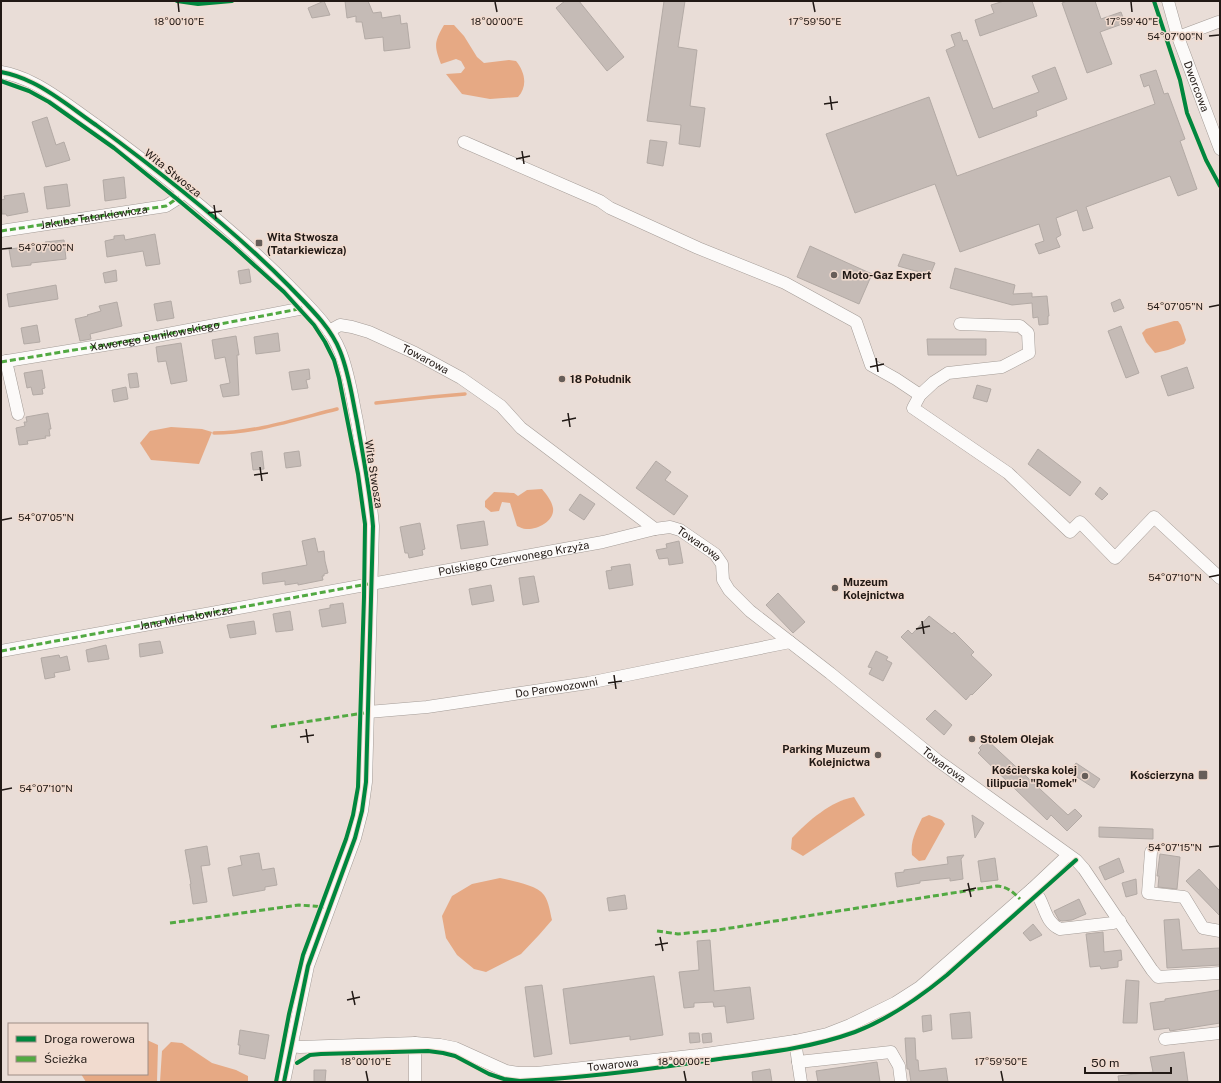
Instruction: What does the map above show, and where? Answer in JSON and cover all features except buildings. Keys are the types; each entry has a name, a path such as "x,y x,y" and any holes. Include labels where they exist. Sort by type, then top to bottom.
{"street":[{"name":"Dworcowa","path":"1168,1 1178,38 1220,149"},
{"path":"1178,38 1218,22"},
{"name":"Wita Stwosza","path":"1,72 9,73 34,83 72,108 141,158 247,246 306,304 330,331 340,350 348,376 366,470 373,526 366,782 362,811 355,838 308,966 284,1082"},
{"path":"464,142 600,201 610,208 698,248 785,283 856,322 871,365 896,378 920,395"},
{"name":"Jakuba Tatarkiewicza","path":"1,231 166,206 177,199 182,192"},
{"name":"Xawerego Dunikowskiego","path":"4,361 141,339 300,309 306,304"},
{"path":"960,324 1020,326 1028,333 1029,353 1002,367 948,373 934,382 920,395 913,408 1008,473 1070,532 1080,522 1115,558 1154,517 1220,578"},
{"name":"Towarowa","path":"330,331 340,325 352,326 369,332 415,353 462,378 501,406 522,428 655,529 670,527 680,530 715,554 722,564 723,580 729,590 750,611 830,673 937,760 1076,860 1084,869 1158,977 1220,973"},
{"path":"4,361 18,414"},
{"name":"Polskiego Czerwonego Krzyża","path":"372,584 603,542 655,529"},
{"name":"Jana Michałowicza","path":"1,651 372,584"},
{"name":"Do Parowozowni","path":"368,712 427,707 588,684 790,642"},
{"path":"1152,852 1148,893 1184,897 1203,928 1220,931"},
{"name":"Towarowa","path":"291,1046 300,1047 415,1043 440,1045 455,1048 506,1071 518,1073 537,1073 691,1056 795,1041 827,1034 873,1015 920,986 1032,889 1068,855"},
{"path":"1032,889 1038,893 1046,916 1053,926 1060,929 1120,921"},
{"path":"1165,1039 1220,1033"},
{"path":"795,1041 801,1082"},
{"path":"415,1043 415,1082"},
{"path":"798,1062 891,1052 899,1066 901,1082"}],"shaded area":[{"path":"444,25 454,25 464,36 477,57 484,63 509,60 516,61 522,70 524,79 523,88 518,97 490,99 462,94 446,74 461,73 465,68 461,61 456,59 441,64 437,53 436,44 438,36"},
{"path":"1178,321 1181,325 1186,340 1184,344 1155,353 1146,342 1142,333 1146,329"},
{"path":"171,427 202,429 212,432 199,464 151,460 140,443 150,431"},
{"path":"542,489 549,498 553,508 553,513 548,521 535,528 525,529 517,526 510,503 502,502 499,511 491,512 485,507 485,501 494,492 514,493 518,496 527,490"},
{"path":"854,797 865,815 803,856 791,849 792,838 805,825 828,807 845,799"},
{"path":"929,815 942,820 945,824 925,860 919,861 912,855 913,841 922,818"},
{"path":"500,878 524,884 541,892 547,901 552,920 521,954 486,972 474,969 457,955 446,938 442,916 452,896 472,884"},
{"path":"148,1040 158,1045 157,1082 86,1082 82,1075 148,1075"},
{"path":"171,1042 182,1043 212,1063 236,1070 248,1076 248,1082 160,1082 162,1051"}],"waterway":[{"path":"376,403 465,394"},
{"path":"214,433 245,431 337,409"}],"marked path":[{"path":"1,231 166,206 179,197"},
{"path":"1,362 141,339 299,309 302,307"},
{"path":"1,651 368,584"},
{"path":"271,727 364,713"},
{"path":"657,931 678,934 718,930 997,886 1010,890 1020,899"},
{"path":"170,923 299,905 324,907"}],"cycle path":[{"path":"177,1 198,4 232,1"},
{"path":"1154,1 1180,80 1187,113 1206,160 1220,186"},
{"path":"1,72 29,81 57,97 146,163 221,223 268,265 325,325 336,342 346,368 364,460 373,526 366,782 362,811 355,838 308,966 284,1082"},
{"path":"1,81 29,91 49,102 114,148 232,245 284,292 314,325 334,360 339,378 358,474 365,524 358,787 353,815 346,839 303,955 289,1014 276,1082"},
{"path":"297,1063 310,1055 428,1051 455,1056 489,1074 504,1079 520,1081 570,1078 644,1070 771,1052 838,1038 880,1021 926,992 1076,860"}],"place":[{"name":"Wita Stwosza (Tatarkiewicza)","path":"259,243"},
{"name":"Moto-Gaz Expert","path":"834,275"},
{"name":"18 Południk","path":"562,379"},
{"name":"Muzeum Kolejnictwa","path":"835,588"},
{"name":"Stolem Olejak","path":"972,739"},
{"name":"Parking Muzeum Kolejnictwa","path":"878,755"},
{"name":"Kościerzyna","path":"1203,775"},
{"name":"Kościerska kolej lilipucia \"Romek\"","path":"1085,776"}]}
